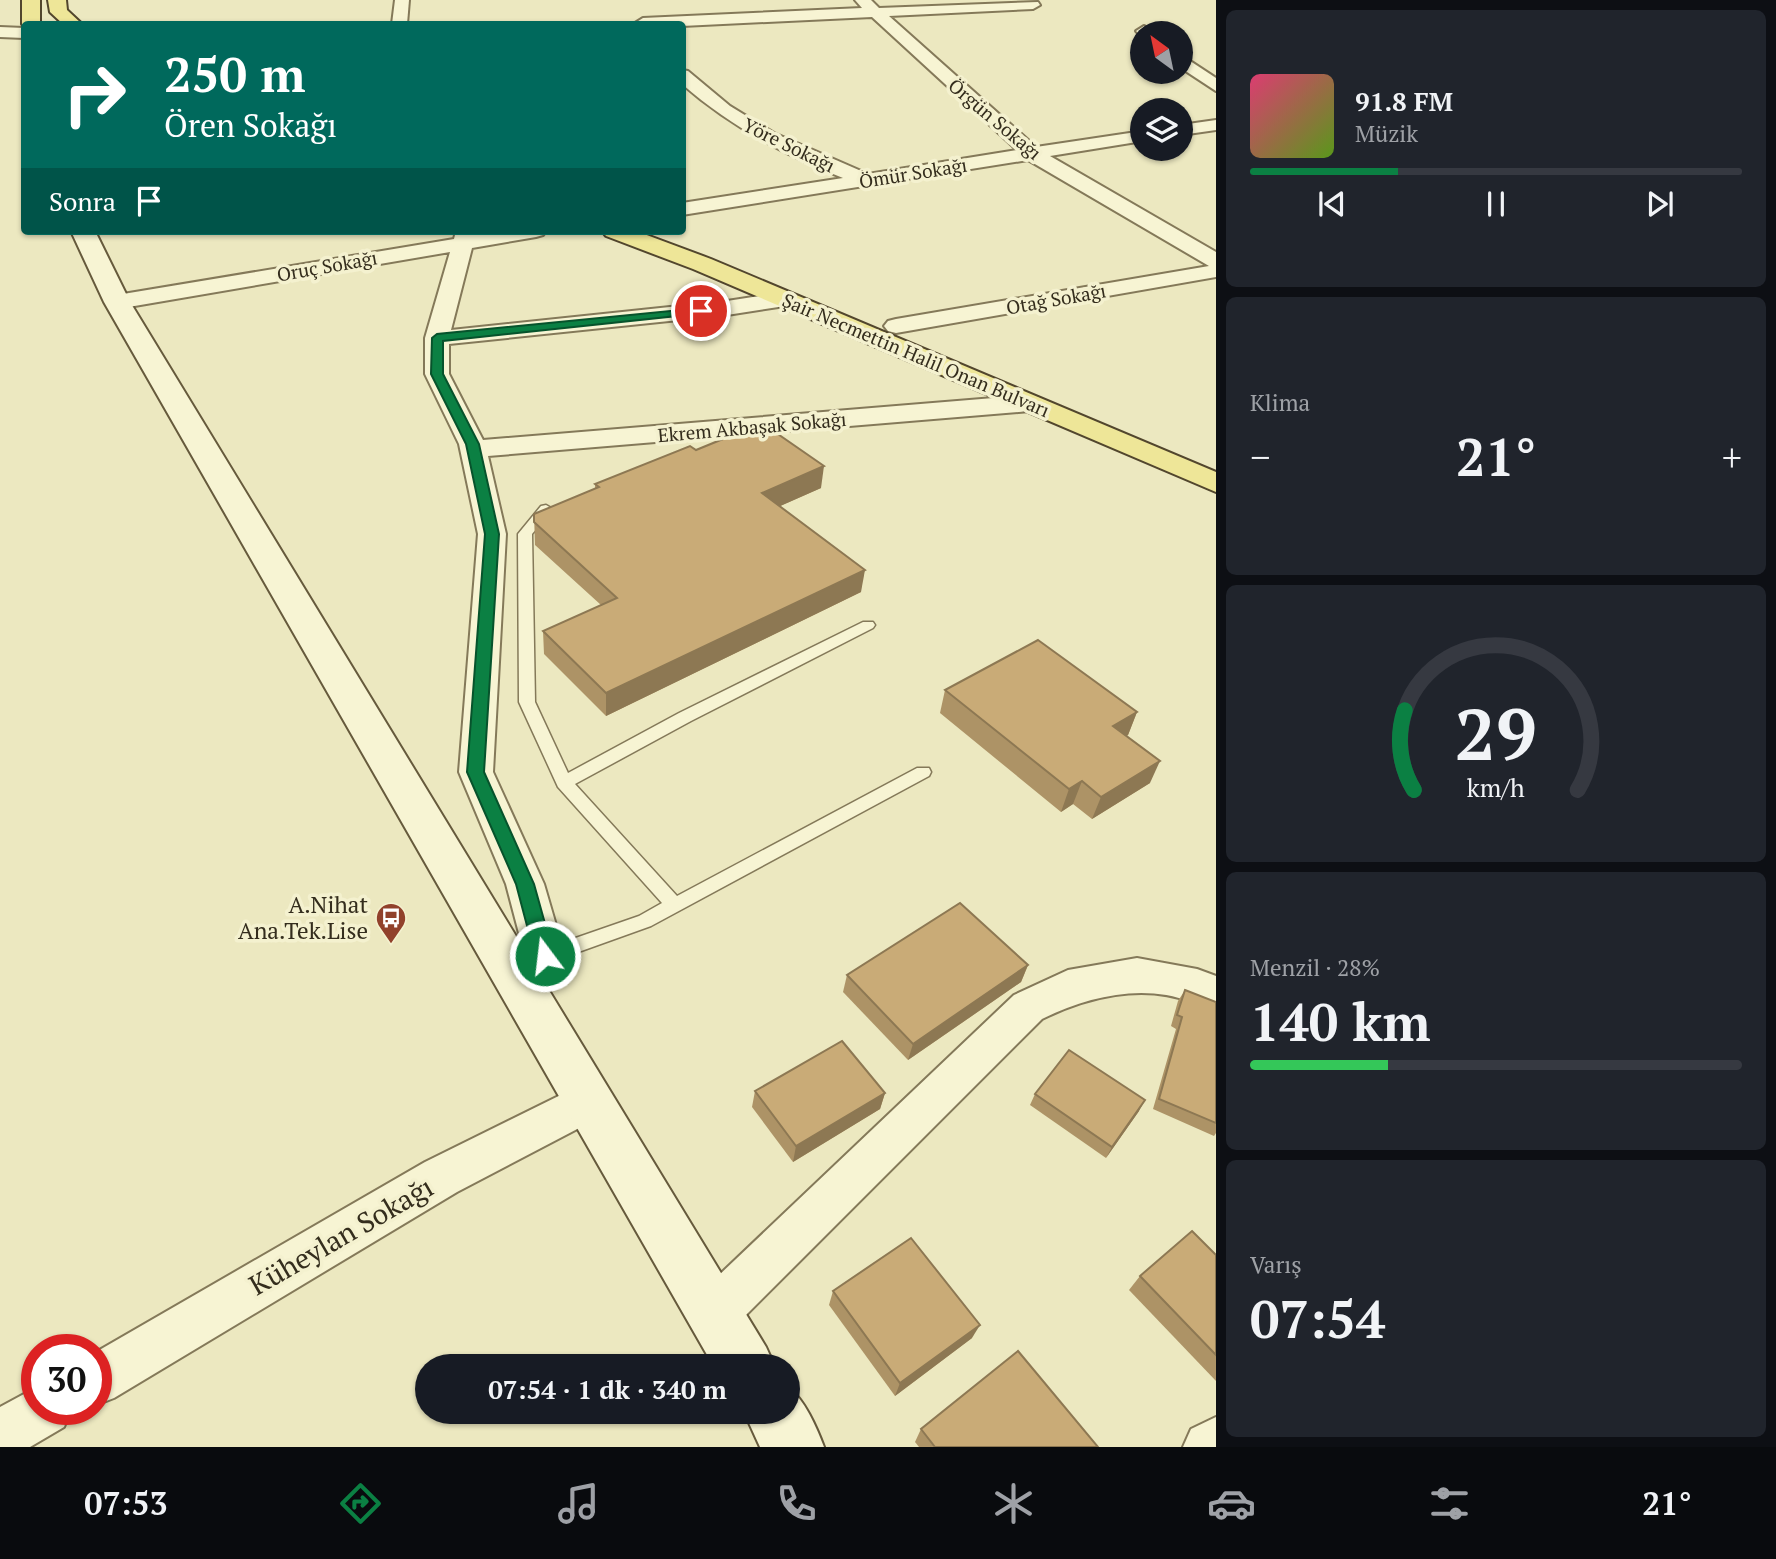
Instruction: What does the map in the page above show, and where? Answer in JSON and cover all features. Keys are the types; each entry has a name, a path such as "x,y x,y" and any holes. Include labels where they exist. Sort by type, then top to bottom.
{"main road":[{"path":"31,21 32,0"},
{"path":"57,0 59,12 70,21"},
{"path":"85,235 117,302 738,1354"},
{"name":"Şair Necmettin Halil Onan Bulvarı","path":"625,235 702,264 1216,483"},
{"name":"Şair Necmettin Halil Onan Bulvarı","path":"670,235 720,253 1216,458"},
{"path":"780,1424 794,1447"}],"street":[{"path":"400,21 402,0"},
{"path":"681,21 869,6 1033,5"},
{"path":"635,6 642,21"},
{"name":"Örgün Sokağı","path":"869,6 1032,154 1216,261"},
{"path":"0,32 21,33"},
{"path":"1194,70 1216,86"},
{"name":"Yöre Sokağı","path":"686,78 750,129 813,159 868,180"},
{"path":"1193,128 1216,125"},
{"name":"Ömür Sokağı","path":"686,208 1130,138"},
{"name":"Oruç Sokağı","path":"117,302 464,237 488,235"},
{"path":"464,237 437,338 437,374 474,449 492,534 476,772 525,884 545,956 526,993"},
{"name":"Otağ Sokağı","path":"896,327 1216,271"},
{"path":"437,338 727,308 785,299"},
{"name":"Ekrem Akbaşak Sokağı","path":"474,449 1030,403"},
{"path":"714,1313 1028,1007 1068,987 1137,975 1197,986 1216,996"},
{"name":"Küheylan Sokağı","path":"112,1371 441,1177 589,1101"},
{"path":"0,1436 21,1424"},
{"path":"1209,1447 1216,1443"}],"lane":[{"path":"555,505 543,510 525,534 527,702 564,783 675,906"},
{"path":"564,783 685,717 868,625"},
{"path":"545,956 645,921 923,772"}],"building":[{"path":"762,423 824,466 762,493 865,570 606,693 543,631 617,598 534,522 534,514 599,487 595,484 690,446 696,450"},
{"path":"1038,640 1137,712 1113,726 1160,761 1101,797 1082,781 1069,789 945,690"},
{"path":"960,903 1028,965 913,1044 847,975"},
{"path":"1185,990 1216,1002 1216,1123 1159,1099 1182,1017 1177,1015"},
{"path":"842,1041 885,1093 796,1146 755,1091"},
{"path":"1069,1050 1145,1100 1112,1147 1035,1094"},
{"path":"1192,1231 1216,1255 1216,1355 1140,1276"},
{"path":"911,1238 980,1325 900,1383 833,1291"},
{"path":"1018,1351 1098,1447 935,1447 921,1429"}],"place":[{"name":"A.Nihat Ana.Tek.Lise","path":"391,945"}],"route":[{"path":"545,956 525,884 476,772 492,534 472,444 437,374 437,338 701,311"}]}
